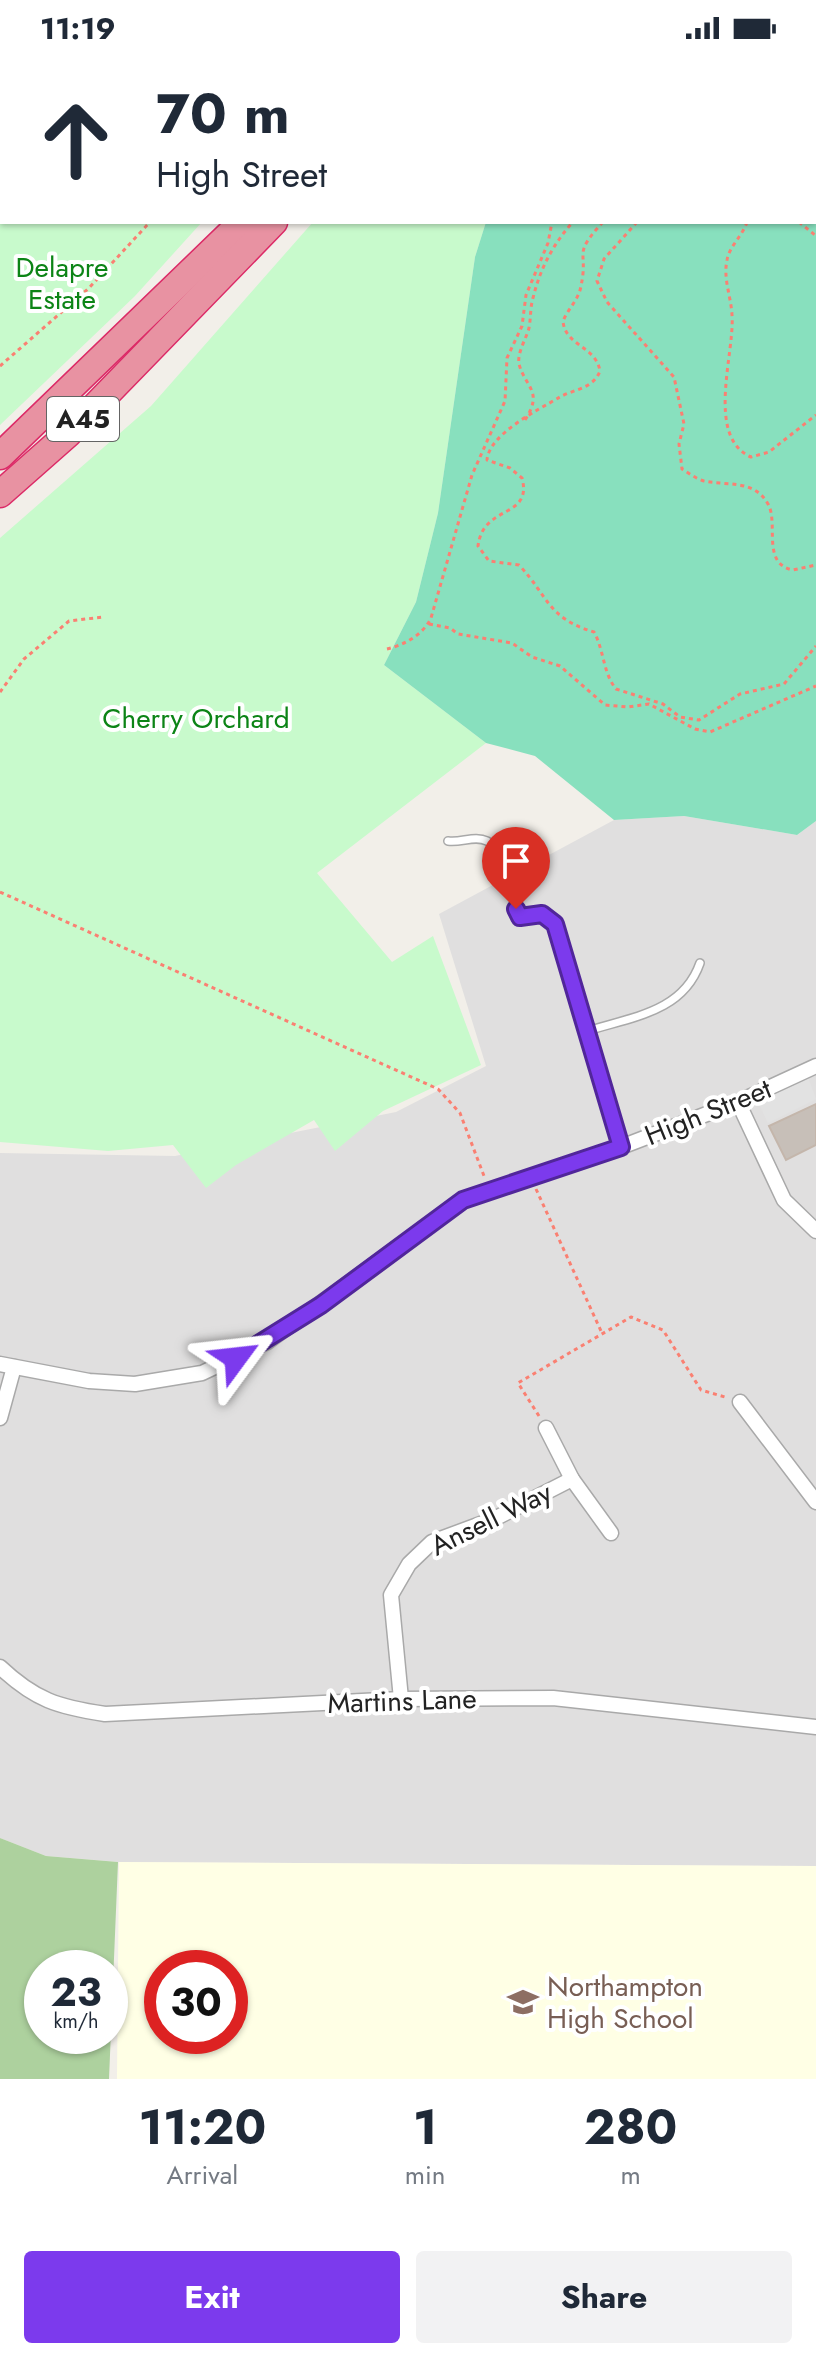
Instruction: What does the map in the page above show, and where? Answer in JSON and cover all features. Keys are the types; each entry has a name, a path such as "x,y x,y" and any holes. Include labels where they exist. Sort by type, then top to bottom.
{"highway":[{"name":"A45","path":"0,456 240,224"},
{"name":"A45","path":"0,494 68,434 272,224"}],"street":[{"path":"520,917 542,914 555,924 621,1147"},
{"name":"High Street","path":"7,1365 89,1381 135,1384 202,1373 267,1342 463,1200 529,1175 621,1147 738,1102 816,1066"},
{"path":"738,1102 784,1200 816,1231"},
{"path":"0,1418 7,1365"},
{"path":"740,1402 816,1502"},
{"name":"Ansell Way","path":"546,1428 572,1479 611,1533"},
{"name":"Ansell Way","path":"401,1699 391,1595 409,1564 432,1542 494,1519 572,1479"},
{"name":"Martins Lane","path":"0,1667 24,1689 60,1708 105,1714 401,1699 553,1698 816,1727"}],"lane":[{"path":"448,841 477,838 494,847 509,876 512,899 520,917"},
{"path":"587,1031 654,1010 678,998 693,983 700,963"}],"path":[{"path":"0,366 89,288 148,224"},
{"path":"387,649 400,646 429,624 475,468 505,401 507,358 522,326 526,295 548,243 552,224"},
{"path":"522,423 533,401 530,383 519,363 532,299 550,251 571,224"},
{"path":"601,224 585,243 580,257 581,289 563,321 567,336 596,359 600,371 597,379 498,434 487,456 493,465 510,468 522,478 525,497 522,502 496,514 478,546 489,561 519,565 557,614 594,632 605,654 608,675 616,689 659,703 680,717 699,720 740,694 784,684 816,646"},
{"path":"635,224 604,259 597,281 607,302 674,377 684,424 679,444 682,469 702,480 740,484 757,492 770,507 771,538 780,563 793,570 816,565"},
{"path":"746,224 727,256 725,275 733,345 725,372 726,413 733,443 748,457 768,453 816,415"},
{"path":"0,692 24,659 69,621 103,617"},
{"path":"429,624 450,628 458,634 512,643 532,657 560,666 605,705 628,707 649,704 695,729 710,732 727,728 816,686"},
{"path":"0,892 438,1089 460,1113 483,1173"},
{"path":"529,1175 601,1331"},
{"path":"546,1428 518,1383 601,1331 631,1317 663,1330 701,1390 740,1402"}],"shaded area":[{"path":"684,816 797,835 816,821 816,1866 119,1862 46,1856 0,1838 0,1153 175,1156 396,1112 486,1066 439,914 614,820"},
{"path":"807,1075 816,1099 768,1123 757,1100"},
{"name":"Northampton High School","path":"119,1862 816,1866 816,2079 117,2079 117,2054 128,2054 128,1950 118,1950"}],"green space":[{"name":"Delapre Estate","path":"0,224 200,224 135,296 0,425"},
{"name":"Cherry Orchard","path":"311,224 485,224 475,257 438,513 416,602 384,665 486,743 317,873 392,962 433,936 481,1065 383,1111 335,1151 314,1120 236,1165 206,1188 173,1145 108,1151 0,1142 0,538 151,406"},
{"path":"485,224 816,224 816,821 797,835 684,816 614,820 535,756 486,743 384,665 416,602 438,513 475,257"},
{"path":"0,1838 46,1856 118,1862 114,1950 24,1950 24,2054 110,2054 109,2079 0,2079"}],"building":[{"path":"816,1104 816,1145 786,1160 769,1126"}],"place":[{"name":"Northampton High School","path":"523,2002"}],"route":[{"path":"236,1358 267,1342 321,1305 463,1200 529,1175 621,1147 555,924 542,914 520,917 516,909"}]}
